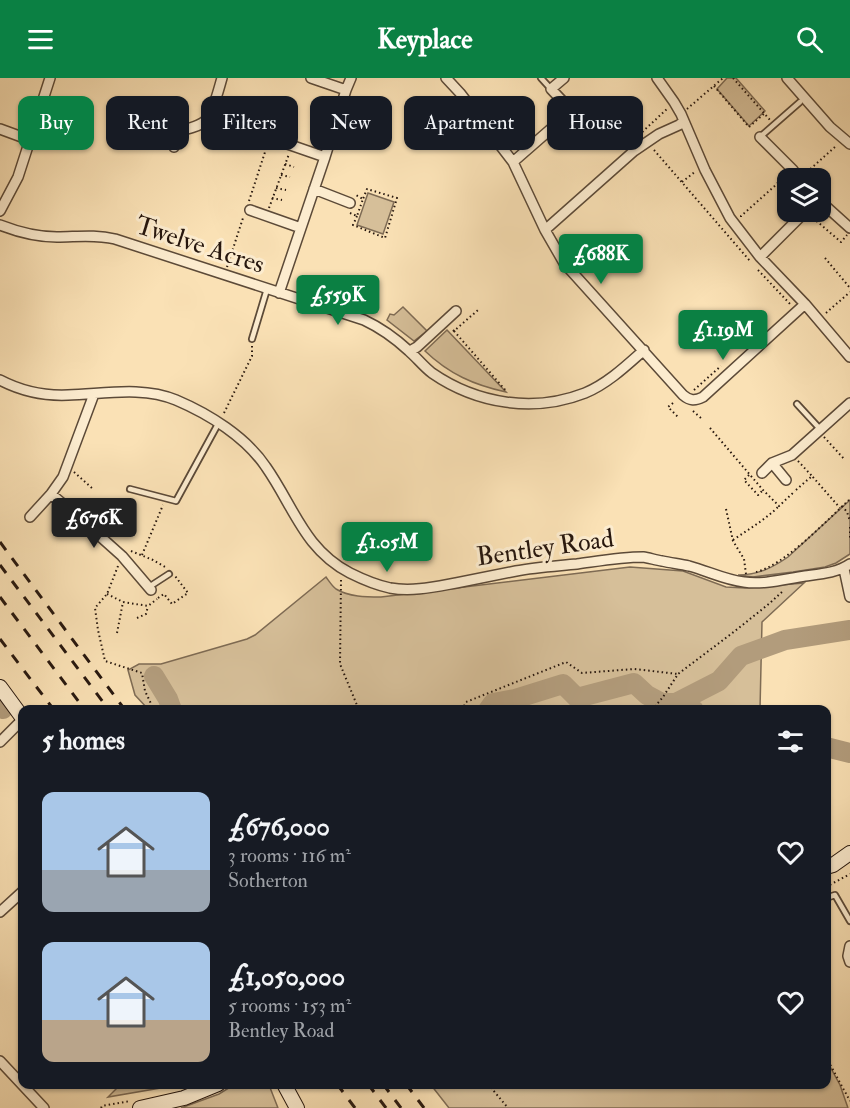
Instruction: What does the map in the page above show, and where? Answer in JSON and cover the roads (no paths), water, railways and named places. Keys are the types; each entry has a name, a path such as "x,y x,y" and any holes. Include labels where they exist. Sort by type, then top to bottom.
{"street":[{"path":"44,96 50,78"},
{"path":"189,128 206,120 222,78"},
{"path":"311,78 346,90"},
{"path":"279,293 351,78"},
{"path":"446,78 513,162 545,230 564,263 683,395 691,400 703,397 805,304"},
{"path":"513,162 568,114 570,109 551,89 564,78"},
{"path":"657,78 674,102 730,218 760,257 805,304 850,357"},
{"path":"787,78 844,142 850,130"},
{"path":"545,230 634,151 659,134 679,125 682,118"},
{"path":"0,129 18,136"},
{"path":"760,137 791,168"},
{"path":"298,148 325,157"},
{"path":"0,211 18,177 27,150"},
{"path":"314,189 350,203"},
{"path":"250,210 301,228"},
{"path":"831,211 850,228"},
{"path":"760,257 794,222"},
{"name":"Twelve Acres","path":"0,225 35,236 106,237 364,320 386,331 430,371 480,397 532,404 559,400 586,392 607,381 644,350"},
{"path":"410,351 456,311"},
{"name":"Bentley Road","path":"0,380 20,389 47,394 118,392 159,395 193,408 219,423 242,441 265,465 306,535 324,554 360,578 389,588 429,588 520,570 645,557 689,566 722,578 748,583 825,573 847,567"},
{"path":"30,517 63,477 94,394"},
{"path":"762,472 772,463 792,455 850,403"},
{"path":"772,463 786,480"},
{"path":"51,494 122,556 150,589"},
{"path":"847,567 850,597"},
{"path":"0,687 18,711"},
{"path":"0,742 18,717"},
{"path":"831,866 850,853"},
{"path":"0,912 18,896"},
{"path":"850,946 848,956 850,962"},
{"path":"0,1061 18,1080"},
{"path":"26,1089 44,1108"},
{"path":"140,1108 184,1098 206,1089"},
{"path":"287,1089 297,1108"}],"lane":[{"path":"541,78 551,89"},
{"path":"760,137 800,102"},
{"path":"252,339 267,288"},
{"path":"798,404 819,430"},
{"path":"130,489 176,501 219,423"},
{"path":"150,589 169,574"},
{"path":"831,896 835,895 850,921"}],"waterway":[{"path":"676,703 719,681 741,656 785,640 850,630"},
{"path":"154,676 170,705"},
{"path":"492,705 563,684 577,698 634,683 647,695 662,703 681,705"},
{"path":"0,705 3,709"},
{"path":"831,748 850,753"}],"railway":[{"path":"0,542 121,705"},
{"path":"0,565 105,705"},
{"path":"0,597 81,705"},
{"path":"0,639 50,705"},
{"path":"341,1089 355,1108"},
{"path":"372,1089 386,1108"},
{"path":"387,1089 401,1108"},
{"path":"410,1089 424,1108"}]}
